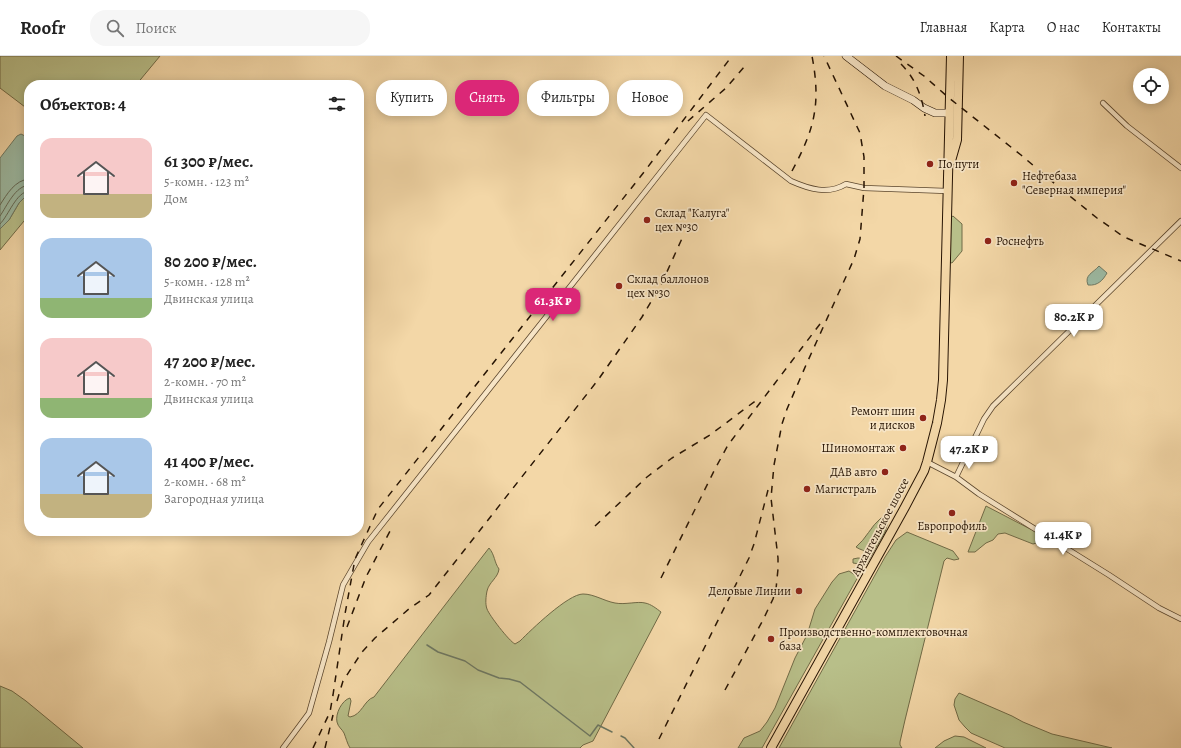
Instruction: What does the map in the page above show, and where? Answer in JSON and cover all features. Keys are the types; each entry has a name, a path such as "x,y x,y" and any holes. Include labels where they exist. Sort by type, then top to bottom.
{"main road":[{"name":"Архангельское шоссе","path":"771,748 905,507 928,462 941,400 945,307 947,177 958,113 955,65 951,56"},
{"name":"Архангельское шоссе","path":"952,144 949,113 955,65 959,56"},
{"path":"949,113 958,113"}],"street":[{"path":"846,56 885,86 913,100 924,108 935,113 949,113"},
{"path":"1103,103 1127,126 1181,168"},
{"path":"283,748 309,713 343,585 368,542 706,115 791,181 803,186 827,190 838,189 846,184 864,188 947,190"},
{"path":"956,477 984,419 993,406 1181,221"},
{"path":"928,462 956,477 979,494 1159,608 1181,619"}],"green space":[{"path":"0,56 160,56 140,80 24,80 24,106 0,88"},
{"path":"24,198 24,221 0,250 0,229 9,220 19,203"},
{"path":"953,216 962,224 962,251 952,263 949,262 950,218"},
{"path":"986,506 1034,531 1039,536 1040,542 1033,544 1005,533 998,534 993,540 986,543 975,552 968,552"},
{"path":"881,518 885,518 888,522 885,532 866,565 853,563 853,559 866,559 869,554 856,547"},
{"path":"907,532 953,551 959,559 954,560 947,558 944,561 900,742 902,748 779,748 885,557 896,540"},
{"path":"489,548 499,569 497,575 488,588 486,607 491,617 508,638 515,644 559,606 576,596 583,594 591,595 615,603 645,603 652,605 661,612 593,741 583,745 580,748 350,748 344,733 337,722 338,711 344,701 350,698 351,701 348,716 350,717 354,716 360,711 368,701 374,697"},
{"path":"849,571 858,577 762,748 738,748 744,738 760,731 767,722 775,708 795,658 807,635 815,609 832,582 839,574"},
{"path":"0,686 12,691 26,701 83,748 0,748"},
{"path":"959,693 1052,734 1112,748 1005,748 971,733 959,720 954,705 955,699"},
{"path":"955,736 964,737 986,748 935,748 944,741"}],"water":[{"path":"21,134 24,136 24,198 19,203 9,220 0,229 0,158 17,136"},
{"path":"1099,266 1107,273 1100,282 1095,285 1088,285 1088,276"}],"waterway":[{"path":"427,645 438,652 465,661 478,670 499,678 520,682 590,736 598,725 612,732"},
{"path":"621,736 625,738 634,748"}],"railway":[{"path":"313,748 330,712 355,559 378,509 644,172 732,56"},
{"path":"792,171 806,142 814,115 816,88 812,56"},
{"path":"725,690 763,620 776,589 778,558 771,498 774,465 782,424 806,365 854,259 860,239 864,188 864,157 860,133 824,56"},
{"path":"896,56 924,76 1097,218 1124,237 1181,261"},
{"path":"901,64 911,76 918,88 925,116"},
{"path":"688,121 726,88 745,66"},
{"path":"337,701 343,681 362,652 375,638 410,608 429,595 598,380 642,317 661,285 684,234"},
{"path":"661,578 728,445 823,320"},
{"path":"595,526 647,477 672,458 710,435 758,399"},
{"path":"659,739 749,558 768,490"},
{"path":"347,627 366,577 390,531"},
{"path":"325,748 333,715"}],"place":[{"name":"По пути","path":"930,164"},
{"name":"Нефтебаза \"Северная империя\"","path":"1014,183"},
{"name":"Склад \"Калуга\" цех №30","path":"647,220"},
{"name":"Роснефть","path":"988,241"},
{"name":"Склад баллонов цех №30","path":"619,286"},
{"name":"Ремонт шин и дисков","path":"923,418"},
{"name":"Шиномонтаж","path":"903,448"},
{"name":"ДАВ авто","path":"885,472"},
{"name":"Магистраль","path":"807,489"},
{"name":"Европрофиль","path":"952,513"},
{"name":"Деловые Линии","path":"799,591"},
{"name":"Производственно-комплектовочная база","path":"771,639"}]}
